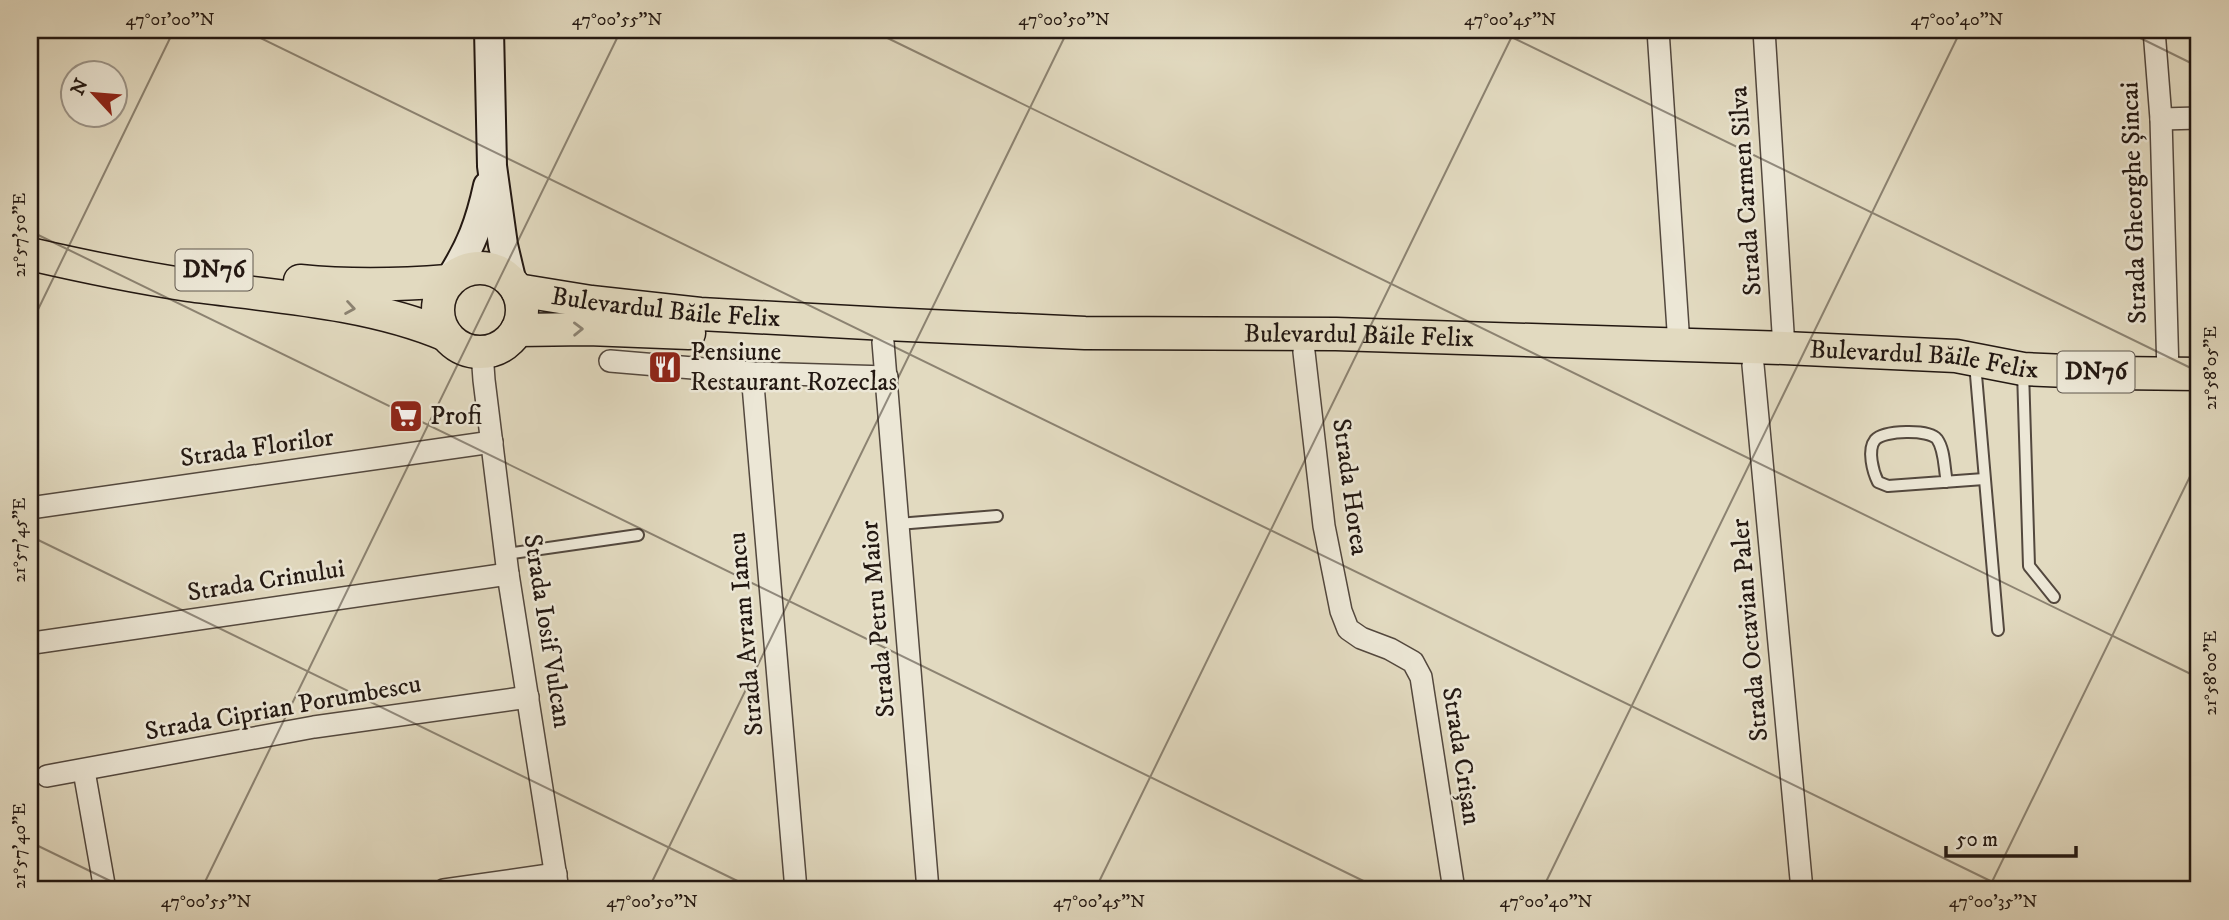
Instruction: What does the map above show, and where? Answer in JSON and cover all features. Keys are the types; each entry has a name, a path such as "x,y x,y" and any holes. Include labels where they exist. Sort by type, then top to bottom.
{"main road":[{"path":"489,30 492,166 503,245 522,310 517,330 483,366 446,335 440,325 438,302 471,246 482,213 492,166"},
{"name":"DN76","path":"30,235 162,262 277,278 394,285 450,280 463,270 481,267 502,273 514,287"},
{"name":"DN76","path":"30,254 146,278 365,310 406,319 446,335"},
{"name":"Bulevardul Băile Felix","path":"514,287 591,302 700,314 1085,333 1336,334 1784,348 1956,356 2023,369"},
{"name":"Bulevardul Băile Felix","path":"517,330 640,330 1075,351 1304,352 1753,365 1976,375 2023,369 2184,374"}],"street":[{"path":"1658,30 1679,345"},
{"name":"Strada Carmen Silva","path":"1764,30 1784,348"},
{"name":"Strada Gheorghe Șincai","path":"2154,30 2184,374"},
{"path":"2161,119 2199,117"},
{"name":"Strada Petru Maior","path":"883,342 928,890"},
{"name":"Strada Horea","path":"1304,352 1324,526 1341,611 1349,629"},
{"path":"610,361 752,373 887,377"},
{"name":"Strada Octavian Paler","path":"1753,365 1802,890"},
{"name":"Strada Iosif Vulcan","path":"483,366 507,564 557,882"},
{"name":"Strada Avram Iancu","path":"752,373 796,890"},
{"name":"Strada Florilor","path":"30,508 492,442"},
{"name":"Strada Crinului","path":"33,643 507,564"},
{"name":"Strada Crișan","path":"1349,629 1361,638 1390,649 1413,662 1421,677 1454,890"},
{"name":"Strada Ciprian Porumbescu","path":"47,776 314,727 528,697"},
{"path":"84,771 105,890"},
{"path":"444,890 557,882"}],"lane":[{"path":"2023,369 2029,566 2054,597"},
{"path":"1976,375 1998,629"},
{"path":"1947,482 1940,445 1935,436 1926,433 1897,433 1881,436 1874,441 1874,474 1878,482 1888,486 1947,482 1984,479"},
{"path":"898,524 997,516"},
{"path":"507,564 638,535"}],"place":[{"name":"Pensiune Restaurant Rozeclas","path":"665,367"},
{"name":"Profi","path":"406,416"}]}
